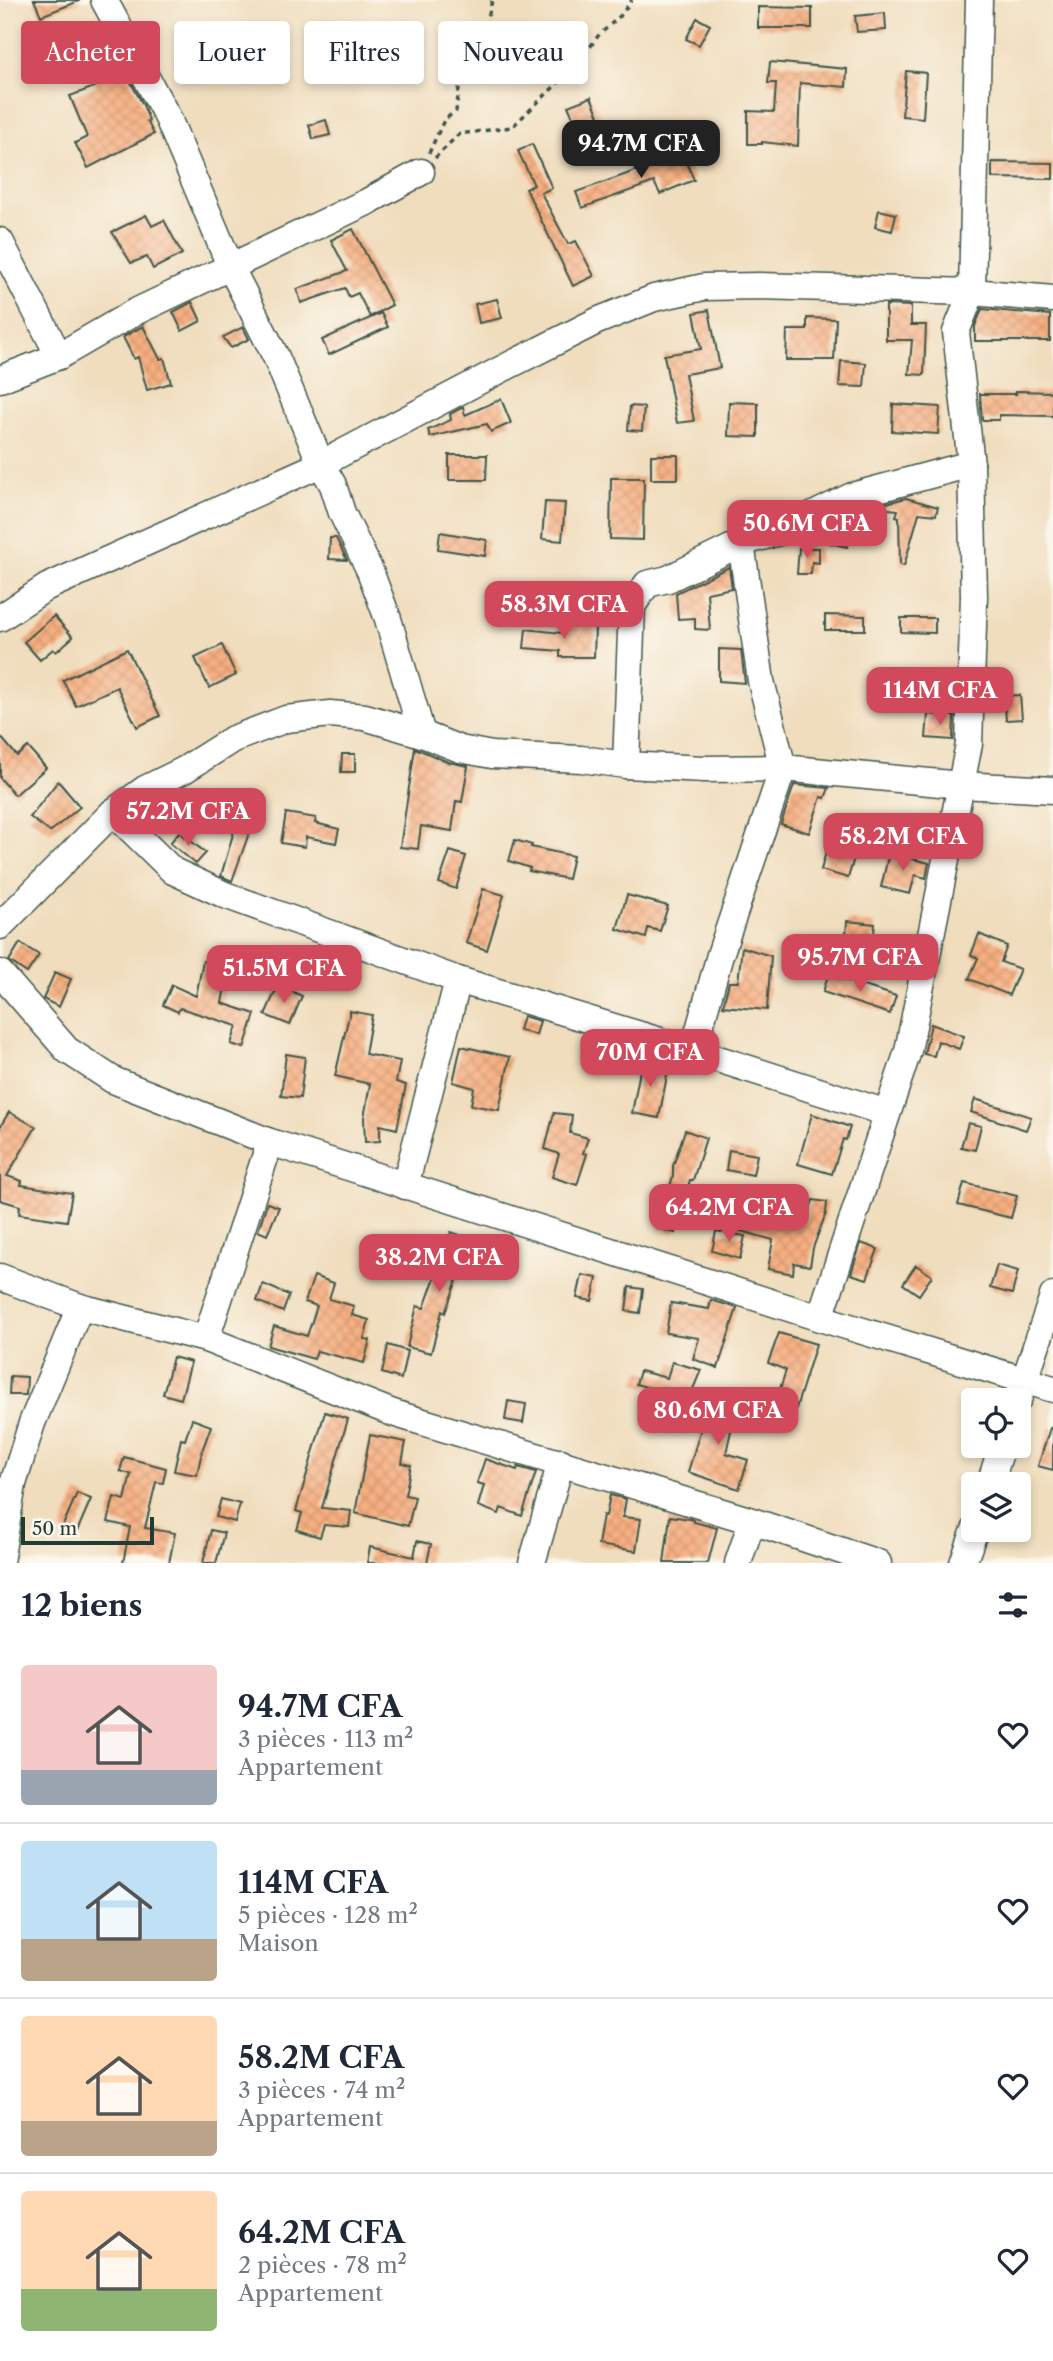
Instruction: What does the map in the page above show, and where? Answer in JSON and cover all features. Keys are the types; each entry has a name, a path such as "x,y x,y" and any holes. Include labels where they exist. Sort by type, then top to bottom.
{"street":[{"path":"104,0 168,118 231,268 276,357 321,464 333,485 342,513 370,571 388,619 422,734"},
{"path":"820,1318 908,1051 969,744 974,596 971,464 956,332 972,292 979,0"},
{"path":"0,379 59,356 135,312 367,202 421,172"},
{"path":"0,241 59,356"},
{"path":"0,618 47,587 321,464 500,369 597,321 654,298 704,287 759,286 972,292 1053,299"},
{"path":"626,765 632,606 647,584 668,579 741,543 779,532 852,495 971,464"},
{"path":"692,1051 720,954 783,768 761,681 741,543"},
{"path":"0,926 113,812 145,789 184,770 233,739 286,719 330,714 365,717 422,734 460,750 492,755 704,769 783,768 961,785 1053,790"},
{"path":"113,812 173,872 225,895 458,980 887,1113"},
{"path":"0,973 66,1050 113,1080 270,1142 820,1318 1015,1388"},
{"path":"405,1186 458,980"},
{"path":"206,1339 270,1142"},
{"path":"0,1277 80,1307 206,1339 393,1413 752,1521 878,1563"},
{"path":"1022,1388 1053,1296"},
{"path":"12,1563 0,1561 7,1483 80,1307"},
{"path":"1031,1390 1053,1389"},
{"path":"532,1563 561,1462"},
{"path":"738,1563 752,1521"},
{"path":"963,1563 971,1542"}],"path":[{"path":"421,172 444,120 456,111 467,32 487,22 492,0"},
{"path":"421,172 459,134 512,127 578,64 598,36 621,15 632,0"}],"building":[{"path":"34,0 79,0 79,1 41,16"},
{"path":"758,7 812,8 812,28 758,28"},
{"path":"885,13 886,30 857,32 855,16"},
{"path":"697,18 710,25 699,45 686,39"},
{"path":"770,62 847,69 846,87 800,83 798,146 762,142 748,144 748,111 774,112 776,83 768,83"},
{"path":"906,71 926,73 923,118 902,116"},
{"path":"96,84 132,84 154,134 88,168 75,143 87,137 70,96 97,86"},
{"path":"591,97 607,135 585,144 568,106"},
{"path":"326,120 330,135 313,139 309,125"},
{"path":"532,144 552,188 541,193 568,244 576,241 594,276 573,286 526,189 534,185 518,151"},
{"path":"682,151 694,180 660,194 654,182 582,208 576,192"},
{"path":"992,162 1053,163 1053,179 992,178"},
{"path":"879,210 896,214 892,231 875,227"},
{"path":"146,215 152,226 164,220 182,254 153,269 147,257 131,263 112,232"},
{"path":"353,229 392,305 370,317 358,293 349,297 345,288 301,303 297,289 347,271 331,240"},
{"path":"497,299 502,318 479,323 475,304"},
{"path":"192,302 201,321 182,331 173,312"},
{"path":"886,305 911,306 911,325 926,325 924,375 909,374 912,340 886,340"},
{"path":"982,309 1050,315 1050,341 975,341 975,326"},
{"path":"709,310 720,368 685,374 694,421 677,423 664,355 701,349 694,313"},
{"path":"381,313 388,327 329,355 322,340"},
{"path":"807,318 836,319 834,360 786,360 787,330 807,330"},
{"path":"143,326 160,359 164,358 171,383 147,390 138,357 134,359 123,337"},
{"path":"243,327 249,339 231,348 223,337"},
{"path":"841,361 866,363 864,387 839,386"},
{"path":"1016,391 1053,392 1053,416 999,415 999,420 982,420 980,394 1016,394"},
{"path":"501,399 511,423 491,432 487,424 430,437 428,430 451,420 450,414 463,407 465,415"},
{"path":"729,402 758,403 758,437 728,436"},
{"path":"893,404 940,407 938,434 892,431"},
{"path":"630,406 644,407 642,431 628,430"},
{"path":"449,455 487,455 486,480 449,480"},
{"path":"651,455 678,455 678,479 651,479"},
{"path":"611,478 644,478 643,540 610,539"},
{"path":"906,498 938,507 936,515 919,513 904,566 900,565 899,517 896,516 898,510 871,507"},
{"path":"545,502 565,503 562,541 542,539"},
{"path":"857,511 847,547 825,542 828,525"},
{"path":"440,532 487,540 485,556 438,549"},
{"path":"330,538 336,538 347,560 329,559"},
{"path":"799,548 819,548 819,563 812,562 811,574 797,574"},
{"path":"729,567 732,588 707,593 710,630 695,629 695,618 678,619 676,593"},
{"path":"825,615 865,616 865,630 825,630"},
{"path":"54,616 73,637 56,652 53,649 40,660 24,642"},
{"path":"901,618 935,618 935,633 901,632"},
{"path":"561,626 595,627 594,657 560,657 560,651 524,648 526,629 561,633"},
{"path":"222,645 236,675 209,688 195,658"},
{"path":"127,649 160,716 137,727 117,687 76,706 63,680"},
{"path":"719,649 741,650 745,683 719,681"},
{"path":"885,682 922,684 920,711 883,708"},
{"path":"1020,695 1022,719 1006,720 1004,696"},
{"path":"928,714 954,716 953,740 926,738"},
{"path":"0,736 17,756 28,747 46,768 15,795 0,778"},
{"path":"415,748 448,762 468,766 462,802 456,801 452,831 421,826 418,849 400,847"},
{"path":"342,754 355,754 355,772 341,772"},
{"path":"58,781 80,807 50,832 30,817"},
{"path":"794,785 829,788 825,798 821,797 809,833 781,824"},
{"path":"286,813 316,818 315,823 339,829 336,843 306,837 305,847 281,843"},
{"path":"238,817 253,822 232,881 221,876"},
{"path":"179,832 206,853 196,864 170,843"},
{"path":"830,837 858,845 848,878 821,870"},
{"path":"515,840 532,845 531,847 573,856 568,879 529,871 530,868 509,861"},
{"path":"450,851 466,856 456,889 439,883"},
{"path":"889,853 929,863 926,878 915,875 910,894 881,887"},
{"path":"483,889 504,895 487,950 466,943"},
{"path":"627,895 668,906 660,931 648,928 646,938 617,929"},
{"path":"847,921 875,924 872,952 845,950"},
{"path":"979,934 1007,946 1001,962 1020,969 1009,995 969,979 978,958 971,955"},
{"path":"20,943 39,955 27,973 9,961"},
{"path":"742,947 771,956 767,1010 723,1006 729,982 738,982"},
{"path":"203,961 229,966 222,1003 255,1014 244,1048 231,1044 237,1026 180,1008 178,1012 163,1005 172,985 196,996"},
{"path":"55,972 71,979 59,1007 43,999"},
{"path":"828,975 896,996 890,1014 823,992"},
{"path":"278,985 302,996 290,1025 265,1015"},
{"path":"350,1011 372,1015 365,1054 400,1061 396,1082 406,1085 397,1129 380,1125 380,1141 365,1142 364,1118 370,1084 335,1076"},
{"path":"523,1016 540,1021 536,1035 519,1030"},
{"path":"931,1024 964,1036 959,1049 938,1041 934,1056 924,1054"},
{"path":"461,1046 510,1057 499,1110 471,1105 474,1088 453,1082"},
{"path":"286,1054 305,1057 300,1098 281,1096"},
{"path":"642,1060 669,1065 659,1118 632,1113"},
{"path":"975,1099 1031,1117 1026,1130 971,1112"},
{"path":"9,1112 36,1127 7,1176 22,1181 21,1185 72,1193 67,1221 19,1214 20,1206 0,1200 0,1127"},
{"path":"554,1113 572,1115 570,1133 588,1138 583,1153 587,1154 577,1185 552,1177 559,1154 545,1149"},
{"path":"812,1114 850,1127 846,1140 843,1139 832,1174 798,1164"},
{"path":"968,1123 981,1126 975,1150 961,1147"},
{"path":"685,1130 706,1138 693,1180 690,1180 675,1233 658,1228"},
{"path":"729,1150 757,1155 753,1175 726,1170"},
{"path":"964,1183 1017,1196 1011,1218 958,1205"},
{"path":"813,1200 827,1202 826,1213 813,1248 810,1266 794,1263 793,1274 768,1269 773,1240 734,1229 738,1208 804,1224"},
{"path":"267,1203 279,1207 267,1235 258,1231"},
{"path":"716,1231 745,1236 740,1259 712,1251"},
{"path":"451,1232 472,1239 445,1313 442,1311 431,1353 407,1347 417,1306 424,1308"},
{"path":"861,1243 878,1249 867,1279 851,1274"},
{"path":"916,1265 932,1276 919,1295 903,1284"},
{"path":"997,1265 1018,1271 1012,1294 990,1288"},
{"path":"582,1275 597,1278 592,1301 577,1298"},
{"path":"314,1276 334,1283 329,1299 354,1306 352,1315 369,1320 364,1339 370,1340 364,1363 317,1351 314,1359 268,1346 274,1326 307,1336 317,1306 305,1302"},
{"path":"263,1284 289,1295 283,1312 257,1301"},
{"path":"629,1287 643,1289 640,1313 626,1311"},
{"path":"711,1300 737,1308 718,1368 693,1359 699,1338 666,1333 671,1303 709,1309"},
{"path":"779,1333 816,1344 793,1418 773,1411 786,1370 768,1363"},
{"path":"388,1345 407,1351 401,1379 382,1373"},
{"path":"173,1357 191,1362 181,1399 163,1394"},
{"path":"672,1362 701,1370 686,1406 658,1396 660,1391 636,1384 640,1371 667,1378"},
{"path":"10,1376 27,1377 26,1395 9,1395"},
{"path":"710,1398 737,1404 726,1453 748,1460 739,1489 688,1472"},
{"path":"508,1401 526,1404 523,1423 505,1420"},
{"path":"325,1412 348,1419 322,1508 351,1511 349,1527 324,1525 320,1537 297,1530 302,1513 296,1511"},
{"path":"192,1419 211,1426 197,1475 174,1471 181,1439 185,1440"},
{"path":"1050,1428 1053,1429 1053,1470 1038,1466"},
{"path":"370,1435 406,1442 402,1463 411,1465 405,1495 415,1497 408,1526 355,1513"},
{"path":"124,1457 166,1468 163,1483 156,1482 145,1528 175,1533 169,1563 123,1563 130,1527 108,1522 114,1497 125,1500 131,1474 120,1471"},
{"path":"485,1459 517,1470 518,1467 536,1472 522,1516 501,1508 499,1514 478,1506 484,1485 477,1483"},
{"path":"77,1493 91,1499 75,1536 61,1530"},
{"path":"610,1495 626,1499 623,1517 641,1519 636,1551 598,1545 603,1515 606,1516"},
{"path":"221,1499 240,1504 235,1522 216,1517"},
{"path":"670,1516 717,1528 708,1563 664,1563"},
{"path":"211,1530 224,1533 216,1563 203,1563"},
{"path":"417,1541 431,1544 427,1563 367,1563 370,1547 414,1557"}]}
